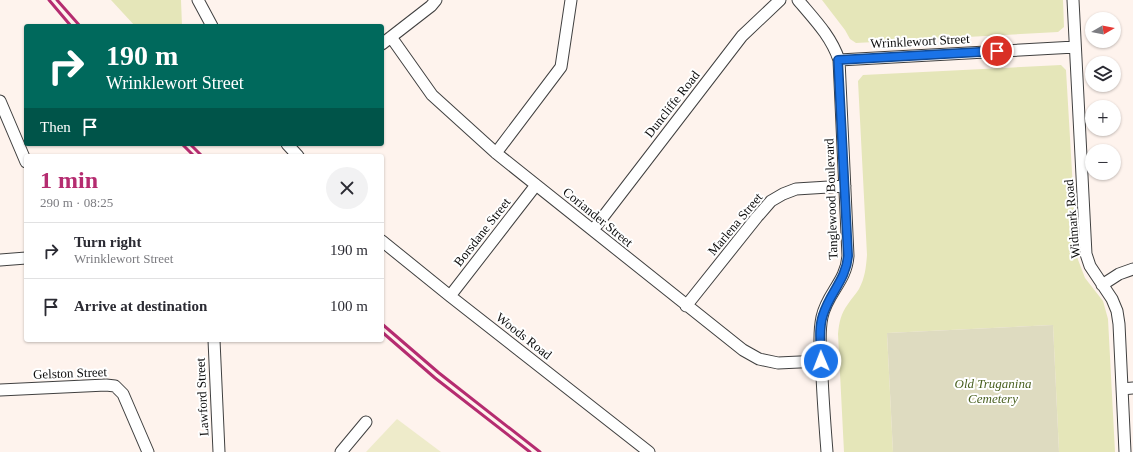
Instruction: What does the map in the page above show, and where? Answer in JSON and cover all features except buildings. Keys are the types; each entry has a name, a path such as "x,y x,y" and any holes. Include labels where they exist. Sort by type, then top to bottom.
{"street":[{"path":"198,0 211,24"},
{"path":"384,43 431,6 436,0"},
{"path":"496,153 561,67 572,0"},
{"name":"Duncliffe Road","path":"593,230 742,36 780,0"},
{"name":"Tanglewood Boulevard","path":"798,0 830,40 836,50 838,60 848,256 847,267 843,278 830,297 822,316 821,361 826,452"},
{"name":"Widmark Road","path":"1073,0 1086,254 1090,266 1112,299 1117,311 1128,388 1125,452"},
{"name":"Coriander Street","path":"392,37 432,95 496,153 743,350 759,358 778,363 821,361"},
{"name":"Wrinklewort Street","path":"838,60 1075,48"},
{"path":"0,101 24,157"},
{"path":"289,146 296,154"},
{"name":"Borsdane Street","path":"450,296 536,185"},
{"name":"Marlena Street","path":"686,306 771,201 796,189 845,186"},
{"name":"Woods Road","path":"384,243 650,452"},
{"path":"0,260 24,258"},
{"path":"1102,285 1119,274 1133,269"},
{"name":"Lawford Street","path":"214,342 219,452"},
{"name":"Gelston Street","path":"0,390 106,385 115,386 123,394 148,452"},
{"path":"341,452 366,422"}],"green space":[{"path":"111,0 181,0 182,24 133,24"},
{"path":"822,0 1063,0 1064,27 1058,32 856,43 850,39"},
{"path":"1061,65 1066,70 1077,257 1085,278 1103,301 1108,319 1115,452 1059,452 1053,325 887,333 893,452 844,452 838,330 844,311 863,281 867,255 858,81 863,75"},
{"name":"Old Truganina Cemetery","path":"1053,325 1059,452 893,452 887,333"}],"shaded area":[{"path":"397,419 441,452 366,452"}],"railway":[{"path":"49,0 69,24"},
{"path":"57,0 78,24"},
{"path":"184,146 192,154"},
{"path":"192,146 200,154"},
{"path":"384,326 439,373 540,452"},
{"path":"384,334 435,378 530,452"}],"route":[{"path":"821,361 822,316 830,297 843,278 847,267 848,256 838,60 997,51"}]}
